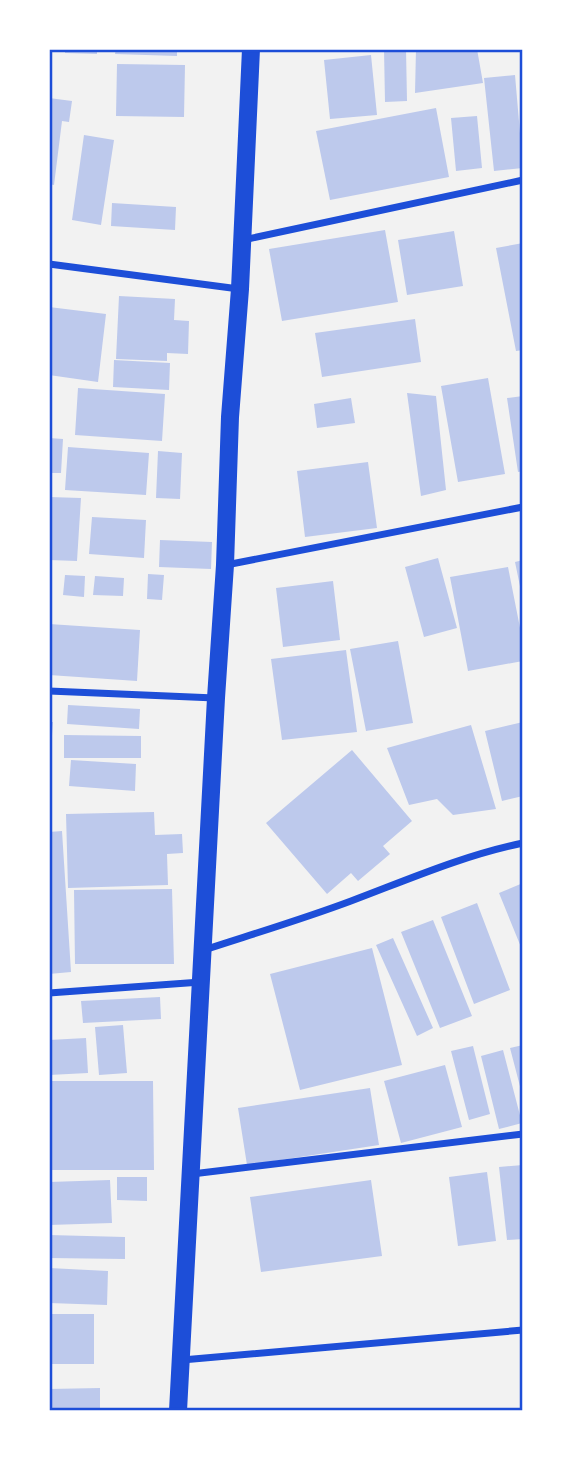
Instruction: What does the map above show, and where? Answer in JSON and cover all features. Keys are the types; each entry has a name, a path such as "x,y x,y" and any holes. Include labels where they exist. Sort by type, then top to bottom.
{"main road":[{"path":"178,1411 225,565 230,417 243,240 251,49"}],"street":[{"path":"243,240 523,180"},
{"path":"49,264 240,289"},
{"path":"225,565 523,508"},
{"path":"49,691 216,698"},
{"path":"204,950 312,915 502,847 523,843"},
{"path":"49,993 202,982"},
{"path":"191,1174 523,1134"},
{"path":"181,1360 523,1330"}],"building":[{"path":"65,49 97,49 97,54 65,53"},
{"path":"116,49 177,49 177,56 115,54"},
{"path":"384,49 406,49 407,101 385,102"},
{"path":"416,49 477,49 483,83 415,93"},
{"path":"371,55 377,115 330,119 324,60"},
{"path":"117,64 185,65 184,117 116,116"},
{"path":"515,75 523,168 494,171 484,78"},
{"path":"49,98 72,101 69,122 62,121 54,185 49,184"},
{"path":"436,108 449,177 330,200 316,131"},
{"path":"477,116 482,168 456,171 451,118"},
{"path":"84,135 114,140 101,225 72,220"},
{"path":"112,203 176,207 175,230 111,226"},
{"path":"385,230 398,302 282,321 269,249"},
{"path":"454,231 463,286 407,295 398,240"},
{"path":"523,243 523,350 516,351 496,248"},
{"path":"119,296 175,299 174,320 189,321 188,354 167,353 167,361 116,359"},
{"path":"49,307 106,314 98,382 49,375"},
{"path":"415,319 421,362 322,377 315,333"},
{"path":"114,360 170,363 169,390 113,387"},
{"path":"488,378 505,474 458,482 441,386"},
{"path":"78,388 165,394 162,441 75,435"},
{"path":"407,393 436,396 446,490 421,496"},
{"path":"523,396 523,471 518,472 507,398"},
{"path":"351,398 355,423 317,428 314,404"},
{"path":"49,438 63,439 61,473 49,473"},
{"path":"68,447 149,453 146,495 65,490"},
{"path":"158,451 182,453 180,499 156,498"},
{"path":"368,462 377,528 305,537 297,471"},
{"path":"49,497 81,498 77,561 49,560"},
{"path":"92,517 146,520 144,558 89,554"},
{"path":"160,540 212,542 211,569 159,567"},
{"path":"438,558 457,628 424,637 405,567"},
{"path":"523,560 523,596 522,596 515,562"},
{"path":"508,567 523,643 523,661 468,671 450,577"},
{"path":"148,574 164,575 162,600 147,599"},
{"path":"65,575 85,576 84,597 63,595"},
{"path":"95,576 124,578 123,596 93,595"},
{"path":"333,581 340,640 283,647 276,588"},
{"path":"49,624 140,630 137,681 49,675"},
{"path":"398,641 413,723 366,731 350,649"},
{"path":"346,650 357,732 282,740 271,659"},
{"path":"68,705 140,709 139,729 67,724"},
{"path":"49,722 53,722 51,749 49,749"},
{"path":"523,722 523,796 502,801 485,731"},
{"path":"471,725 496,809 453,815 437,799 409,805 387,748"},
{"path":"64,735 141,736 141,758 64,758"},
{"path":"352,750 412,821 383,846 390,854 358,881 351,873 327,894 266,823"},
{"path":"71,760 136,764 135,791 69,786"},
{"path":"154,812 155,835 182,834 183,853 167,854 168,885 68,888 66,814"},
{"path":"62,831 71,972 49,974 49,832"},
{"path":"523,883 523,952 499,893"},
{"path":"172,889 174,964 75,964 74,890"},
{"path":"477,903 510,990 474,1004 441,917"},
{"path":"433,920 472,1016 440,1028 401,932"},
{"path":"393,938 433,1028 417,1036 376,945"},
{"path":"372,948 402,1065 300,1090 270,974"},
{"path":"160,997 161,1019 83,1023 81,1001"},
{"path":"123,1025 127,1073 99,1075 95,1027"},
{"path":"86,1038 88,1073 49,1075 49,1040"},
{"path":"523,1045 523,1094 522,1094 510,1048"},
{"path":"473,1046 490,1114 469,1120 451,1051"},
{"path":"503,1050 522,1123 499,1129 481,1056"},
{"path":"445,1065 462,1127 401,1143 384,1081"},
{"path":"49,1081 153,1081 154,1170 49,1170"},
{"path":"370,1088 379,1145 247,1165 238,1108"},
{"path":"523,1165 523,1239 507,1240 499,1167"},
{"path":"487,1172 496,1241 458,1246 449,1177"},
{"path":"117,1177 147,1177 147,1201 117,1200"},
{"path":"110,1180 112,1223 49,1225 49,1182"},
{"path":"371,1180 382,1256 261,1272 250,1197"},
{"path":"49,1235 125,1237 125,1259 49,1258"},
{"path":"49,1268 108,1271 107,1305 49,1303"},
{"path":"49,1314 94,1314 94,1364 49,1364"},
{"path":"100,1388 100,1411 49,1411 49,1389"}]}
